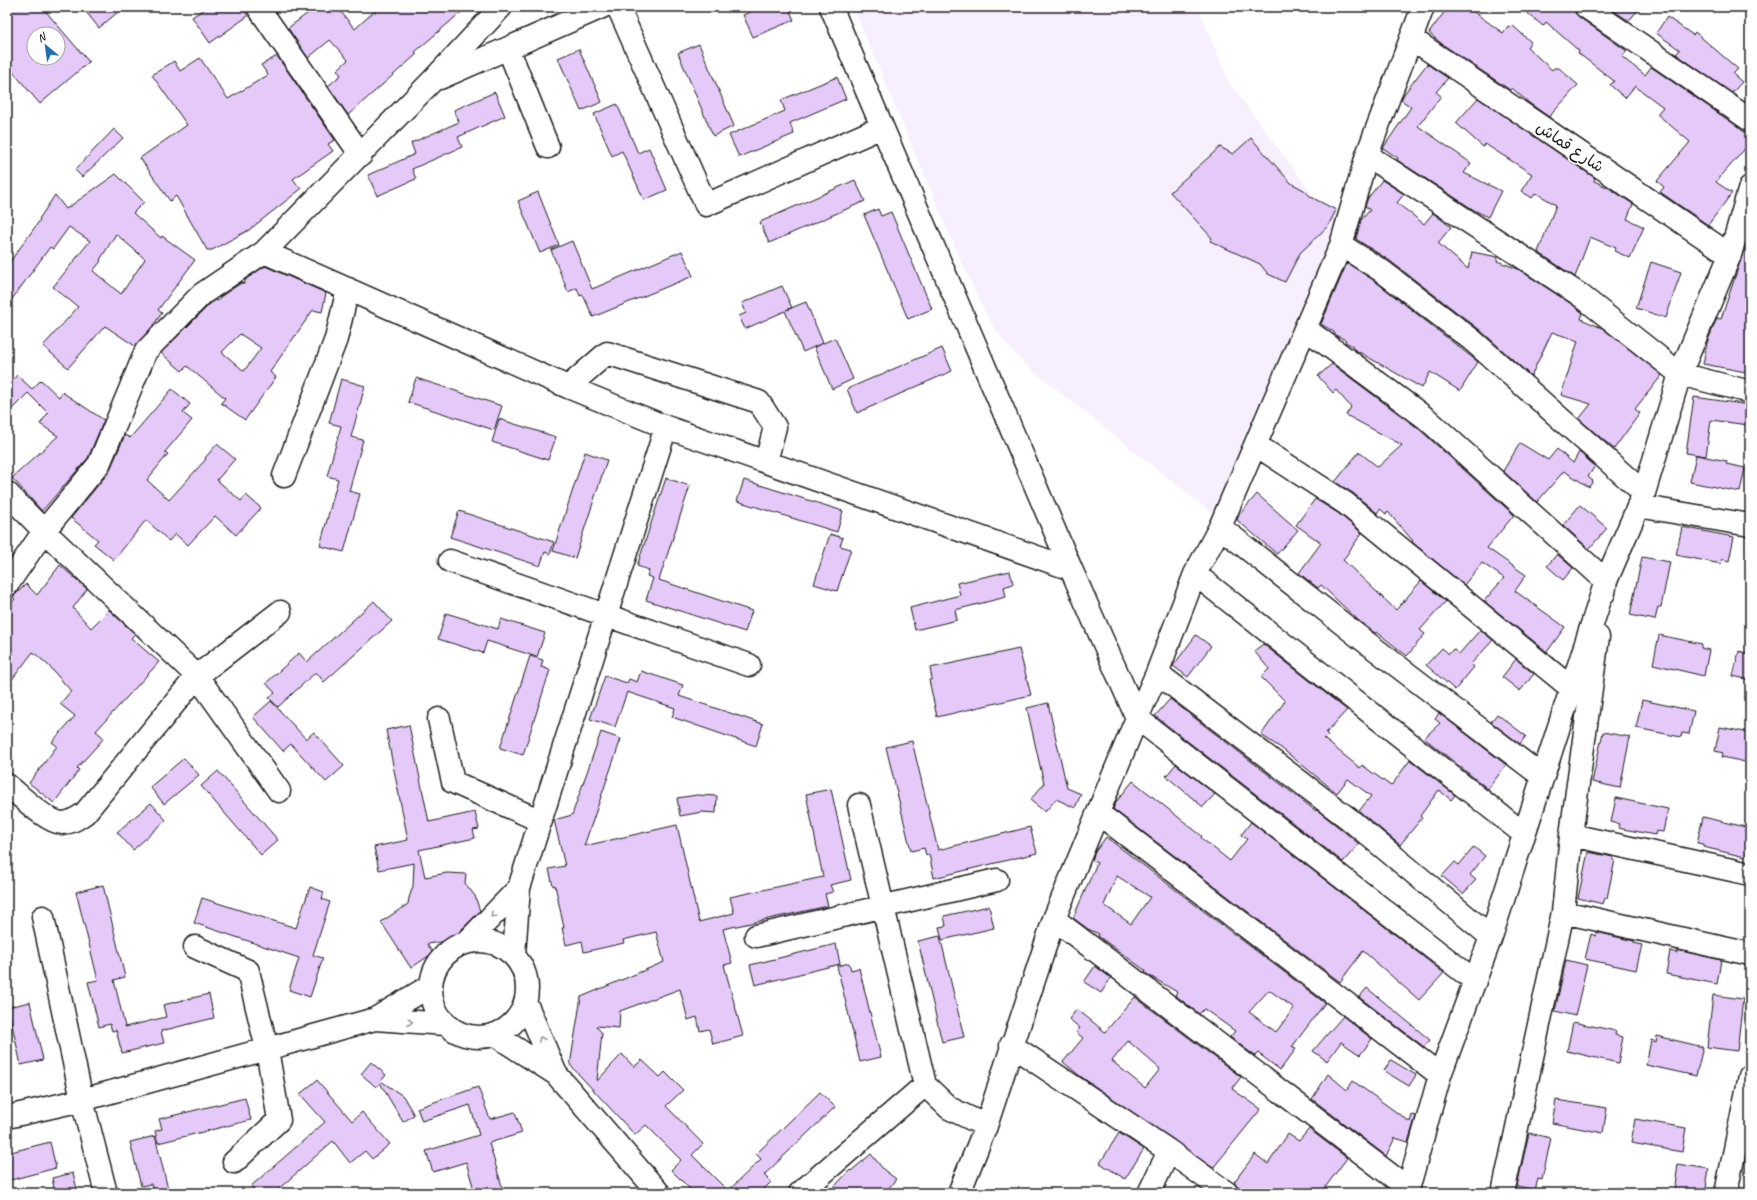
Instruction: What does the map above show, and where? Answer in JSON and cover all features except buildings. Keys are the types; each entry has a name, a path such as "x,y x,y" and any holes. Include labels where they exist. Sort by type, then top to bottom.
{"street":[{"path":"258,7 361,155"},
{"path":"432,81 602,7"},
{"path":"618,7 706,205 882,127"},
{"path":"831,7 1071,569 1137,718 1475,981"},
{"path":"959,1193 986,1126 1054,919 1157,673 1195,574 1220,527 1341,245 1367,155 1423,7"},
{"path":"1586,7 1750,118"},
{"path":"7,585 44,531 98,464 146,351 202,294 264,252 361,155 432,81 492,10"},
{"name":"شارع قماش","path":"1410,38 1730,255"},
{"path":"508,48 548,147"},
{"path":"1367,155 1580,295 1680,374 1750,392"},
{"path":"1054,919 1408,1191 1440,1075 1491,937 1606,581 1641,499 1680,374 1730,255 1750,187"},
{"path":"1341,245 1382,270 1472,340 1641,499 1750,525"},
{"path":"264,252 568,387 666,427 1071,569"},
{"path":"284,476 336,338 348,289"},
{"path":"1306,329 1427,419 1606,581"},
{"path":"568,387 607,353 759,402 775,426 766,462"},
{"path":"514,956 519,888 666,427"},
{"path":"1256,445 1345,503 1571,688"},
{"path":"7,493 44,531 198,676 279,791"},
{"path":"1220,527 1358,636 1543,777"},
{"path":"450,561 749,665"},
{"path":"1195,574 1524,834"},
{"path":"1503,1193 1563,912 1571,835 1606,581"},
{"path":"7,785 49,818 62,823 74,821 85,813 198,676 280,612"},
{"path":"1157,673 1348,819 1491,937"},
{"path":"439,719 453,782 541,821"},
{"path":"860,805 925,1085 949,1108 986,1126"},
{"path":"1098,813 1440,1075"},
{"path":"1571,835 1750,874"},
{"path":"756,936 997,880"},
{"path":"467,942 519,888"},
{"path":"1563,912 1750,954"},
{"path":"43,917 82,1100 106,1193"},
{"path":"480,940 493,942 514,956 522,966 528,991 526,1004 519,1017 509,1028 496,1035 482,1038 469,1037 456,1032 445,1024 436,1013 431,1000 430,986 438,962 451,950 467,942 480,940"},
{"path":"196,946 248,971 267,1049 280,1120 234,1162"},
{"path":"7,1117 82,1100 375,1019 430,986"},
{"path":"526,1004 556,1074"},
{"path":"375,1019 445,1024"},
{"path":"496,1035 556,1074 659,1193"},
{"path":"1012,1045 1169,1151 1228,1193"},
{"path":"1726,1193 1750,1076"},
{"path":"800,1193 925,1085"},
{"path":"1149,1193 1169,1151"}],"shaded area":[{"path":"853,7 1198,7 1229,82 1319,203 1346,217 1217,517 1026,365 1008,347 990,321 962,264"}]}
